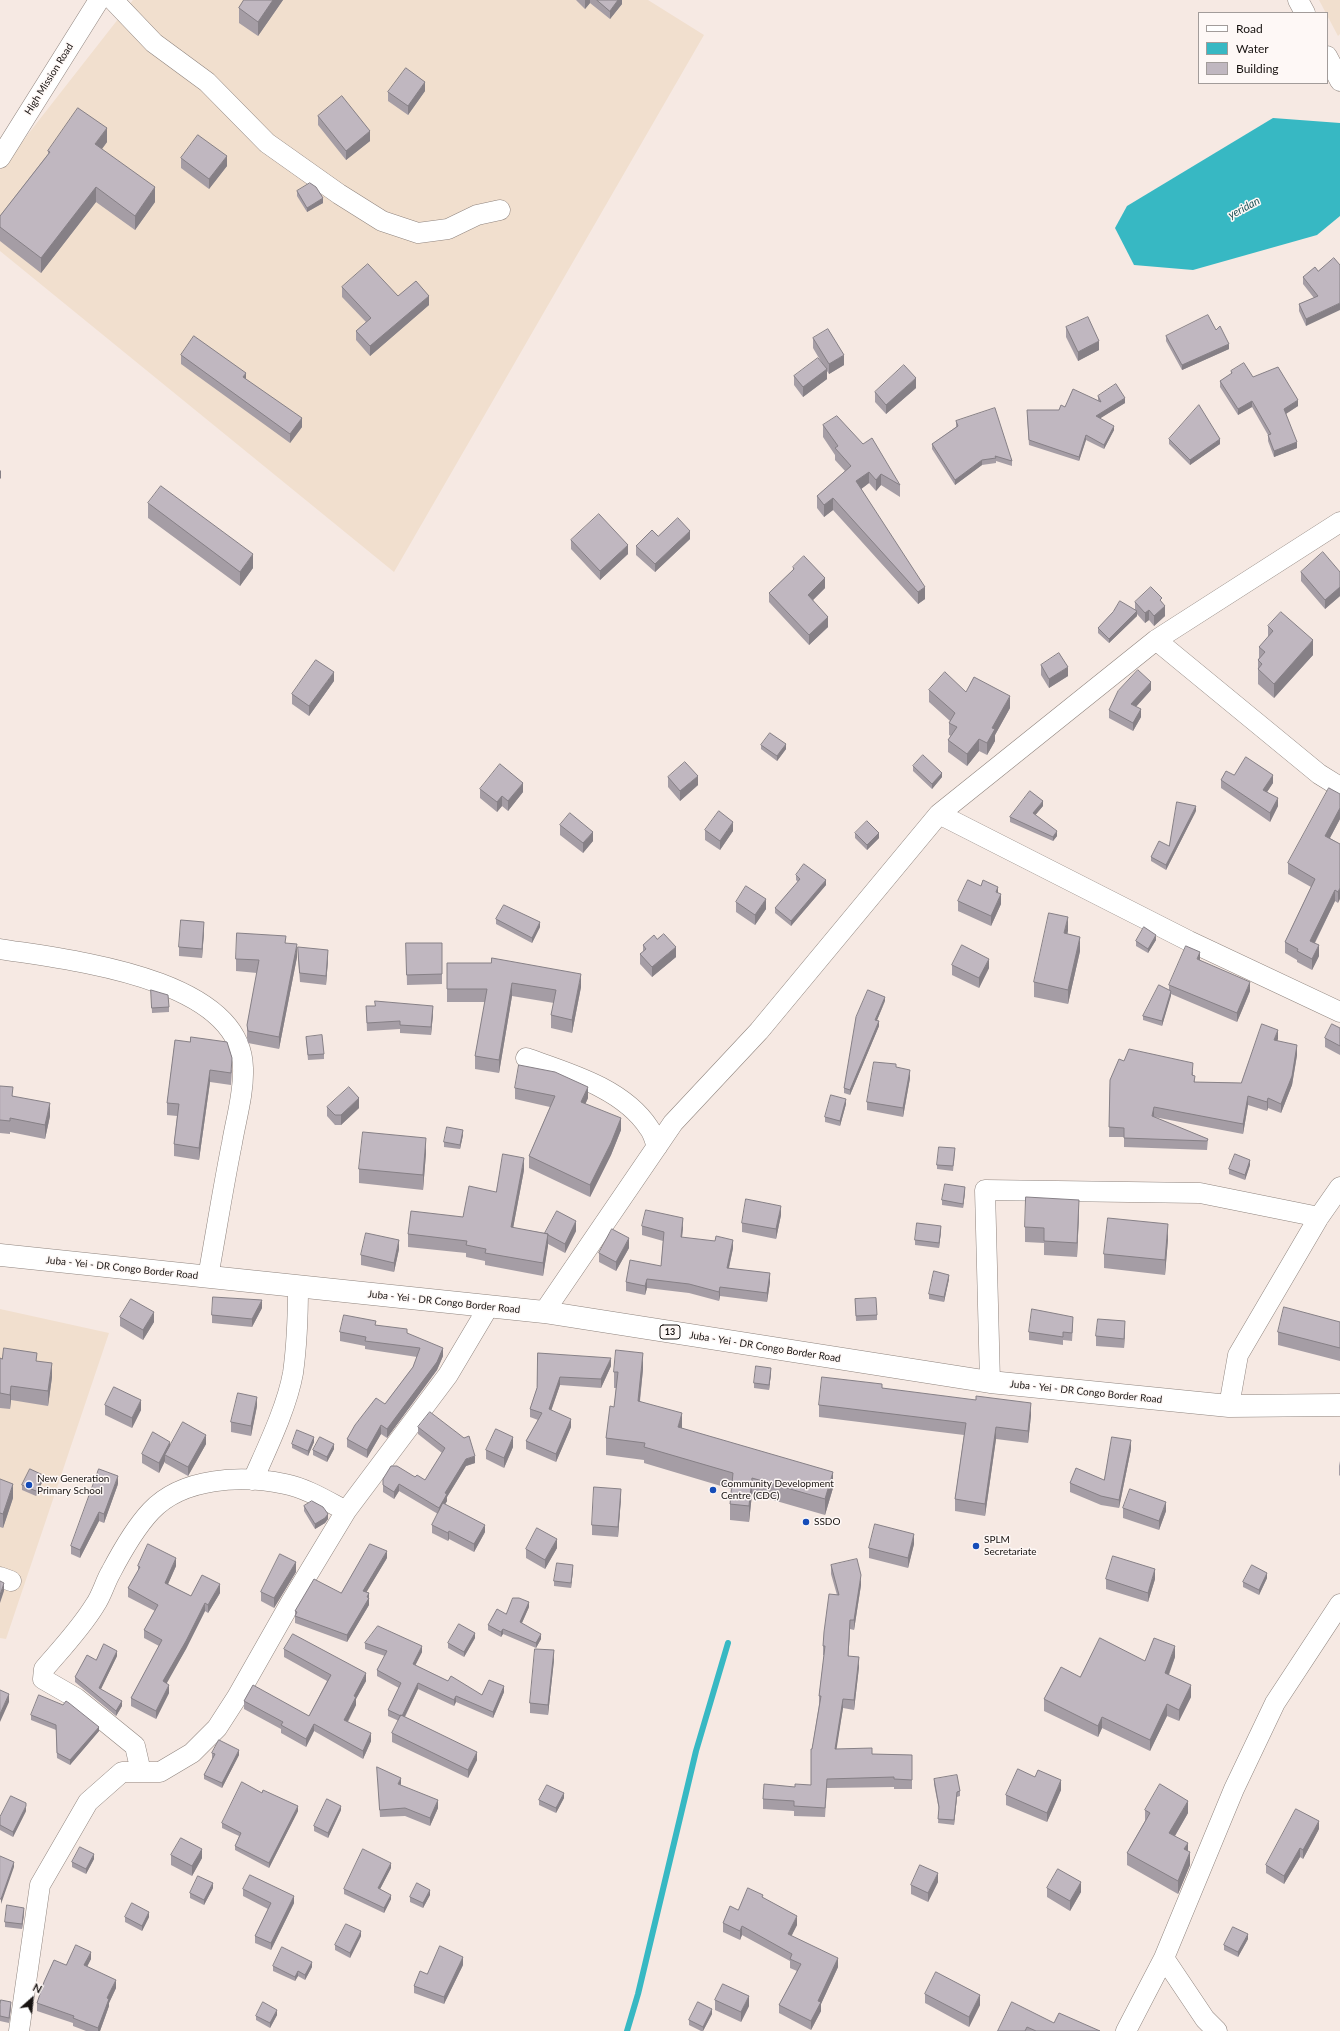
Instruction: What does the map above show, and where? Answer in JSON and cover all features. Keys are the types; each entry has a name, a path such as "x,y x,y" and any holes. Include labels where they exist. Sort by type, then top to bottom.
{"main road":[{"name":"Juba - Yei - DR Congo Border Road","path":"0,1254 544,1312 990,1382 1229,1406 1340,1405"}],"street":[{"name":"High Mission Road","path":"0,158 99,0"},
{"path":"113,0 154,43 207,82 267,144 339,194 382,220 418,233 448,229 478,215 500,210"},
{"path":"1298,0 1304,12"},
{"path":"1328,58 1340,81"},
{"path":"544,1312 673,1123 758,1031 939,814 1156,640 1340,522"},
{"path":"1156,640 1319,774 1340,787"},
{"path":"939,814 1189,941 1340,1012"},
{"path":"0,949 126,973 165,984 198,1002 220,1018 233,1033 240,1047 244,1068 208,1277"},
{"path":"526,1058 596,1085 620,1100 638,1114 650,1128 657,1147"},
{"path":"1229,1406 1238,1355 1319,1217 1340,1187"},
{"path":"990,1382 985,1190 1200,1193 1319,1217"},
{"path":"253,1480 276,1428 292,1374 298,1331 298,1286"},
{"path":"19,2031 40,1885 88,1802 122,1772 160,1772 192,1753 216,1728 237,1697 291,1602 346,1511 448,1375 489,1306"},
{"path":"141,1772 136,1746 76,1698 43,1679 44,1669 96,1604 110,1572 151,1511 173,1494 196,1485 219,1481 253,1480 286,1484 318,1497 346,1511"},
{"path":"1126,2031 1164,1958 1234,1789 1275,1703 1340,1604"},
{"path":"1164,1958 1205,2019 1217,2031"}],"shaded area":[{"path":"133,0 648,0 704,35 394,572 0,251 0,170"},
{"path":"1319,0 1340,0 1340,34 1338,36 1328,17 1328,12 1325,12"},
{"name":"New Generation Primary School","path":"0,1309 109,1333 6,1639 0,1638"}],"water":[{"name":"yeridan","path":"1273,118 1340,123 1340,216 1317,235 1193,270 1134,265 1115,228 1127,206"}],"building":[{"path":"244,0 273,0 258,22 239,8"},
{"path":"597,0 618,0 610,11"},
{"path":"406,68 425,82 408,106 388,92"},
{"path":"342,96 370,131 346,151 318,116"},
{"path":"78,108 107,128 95,144 155,187 135,216 96,187 41,258 0,227 0,216 50,152 48,151"},
{"path":"198,135 227,156 209,179 181,158"},
{"path":"310,183 316,187 323,198 307,208 297,191"},
{"path":"1334,258 1340,265 1340,303 1306,319 1299,304 1318,296 1303,277 1315,267 1318,271"},
{"path":"368,264 398,296 416,281 429,296 370,346 356,331 371,318 342,287"},
{"path":"1208,315 1216,330 1220,326 1229,344 1182,365 1166,336"},
{"path":"1088,317 1099,341 1078,352 1066,327"},
{"path":"828,329 844,355 829,364 813,338"},
{"path":"194,336 246,373 243,377 302,418 290,434 181,355"},
{"path":"818,358 827,369 803,387 794,376"},
{"path":"1244,363 1253,377 1278,367 1298,400 1284,409 1297,442 1274,451 1268,435 1271,434 1252,401 1238,409 1220,381 1232,373 1231,371"},
{"path":"904,365 916,378 886,405 875,392"},
{"path":"1116,384 1125,398 1096,416 1114,426 1104,445 1086,435 1079,457 1029,440 1027,410 1059,410 1061,405 1065,407 1073,389 1101,402 1098,396"},
{"path":"1199,405 1220,439 1190,460 1169,439"},
{"path":"995,408 1012,461 995,456 996,458 982,460 955,480 932,444 958,426 956,421"},
{"path":"837,416 863,444 872,438 900,485 881,474 876,480 869,472 856,481 925,587 918,592 833,498 824,505 817,496 851,466 835,448 838,446 823,425"},
{"path":"161,486 253,554 240,572 148,503"},
{"path":"599,514 628,545 600,571 571,540"},
{"path":"678,518 690,531 655,564 636,546 652,530 658,536"},
{"path":"1323,552 1340,572 1340,587 1325,600 1301,572"},
{"path":"804,556 825,578 808,595 828,617 809,635 769,593 794,569 793,567"},
{"path":"1151,587 1162,598 1160,600 1165,606 1154,616 1149,610 1145,613 1135,602"},
{"path":"1120,601 1137,611 1109,639 1098,628 1113,612"},
{"path":"1281,612 1313,640 1274,684 1258,669 1262,664 1258,660 1265,652 1259,647 1273,631 1268,626"},
{"path":"1059,653 1068,667 1049,679 1041,665"},
{"path":"316,660 334,672 309,706 292,694"},
{"path":"1138,670 1151,682 1131,704 1141,709 1133,723 1109,710 1118,691"},
{"path":"945,672 966,692 974,677 1010,696 992,728 995,729 987,743 979,739 967,754 948,740 957,727 949,723 955,713 929,690"},
{"path":"770,733 786,744 777,756 761,745"},
{"path":"923,755 942,773 932,784 913,766"},
{"path":"1246,757 1273,775 1263,790 1278,798 1270,813 1221,780 1226,771 1234,775"},
{"path":"685,762 698,776 680,791 668,777"},
{"path":"500,764 523,783 508,801 502,796 497,802 480,789"},
{"path":"1329,788 1340,794 1340,808 1325,836 1340,844 1340,888 1338,892 1335,890 1310,941 1319,945 1312,959 1297,951 1298,949 1285,942 1315,879 1288,863"},
{"path":"1030,791 1043,801 1033,813 1057,831 1053,837 1010,817"},
{"path":"1177,802 1196,806 1166,865 1151,857 1159,841 1169,846"},
{"path":"719,811 733,822 720,841 705,830"},
{"path":"570,813 593,832 583,843 560,825"},
{"path":"867,821 879,833 867,845 855,833"},
{"path":"804,864 826,880 791,921 775,908 800,879 796,875"},
{"path":"968,880 981,886 983,880 998,887 996,892 1001,894 991,916 958,901"},
{"path":"746,886 766,899 755,915 736,902"},
{"path":"504,905 540,922 532,938 496,919"},
{"path":"1049,913 1068,917 1064,933 1080,937 1068,990 1034,982"},
{"path":"181,920 204,922 202,949 179,947"},
{"path":"1144,927 1156,935 1148,949 1136,941"},
{"path":"237,933 286,936 285,943 297,944 279,1037 248,1031 247,1025 259,960 236,959"},
{"path":"664,934 676,947 652,967 640,954 646,949 643,945 654,935 657,939"},
{"path":"406,943 442,943 442,974 407,975"},
{"path":"962,945 989,959 979,978 952,965"},
{"path":"1186,946 1200,952 1197,959 1250,982 1237,1013 1169,985"},
{"path":"298,947 328,950 326,976 300,973"},
{"path":"492,958 581,974 572,1020 551,1015 556,990 512,983 499,1060 475,1056 487,989 447,989 447,963 491,963"},
{"path":"1159,985 1171,991 1162,1021 1143,1016"},
{"path":"151,990 168,995 169,1007 152,1008"},
{"path":"868,990 885,997 875,1020 879,1021 850,1090 844,1088 856,1017"},
{"path":"375,1001 433,1006 431,1027 400,1025 400,1021 367,1023 366,1006 375,1006"},
{"path":"1262,1024 1278,1030 1274,1040 1297,1045 1292,1076 1281,1104 1268,1098 1267,1102 1248,1096 1243,1124 1154,1107 1152,1116 1208,1139 1207,1141 1124,1138 1124,1128 1109,1127 1110,1080 1119,1059 1124,1061 1129,1049 1193,1063 1192,1075 1195,1076 1194,1082 1241,1083"},
{"path":"1332,1024 1340,1028 1340,1046 1325,1038"},
{"path":"322,1035 324,1054 308,1055 306,1037"},
{"path":"191,1037 227,1042 232,1058 231,1073 210,1070 199,1148 174,1144 179,1104 167,1103 175,1040 190,1042"},
{"path":"874,1062 896,1064 896,1067 910,1070 903,1108 867,1102"},
{"path":"519,1065 555,1072 588,1087 581,1102 621,1118 611,1143 590,1185 529,1156 555,1096 515,1088"},
{"path":"0,1086 13,1087 12,1096 50,1103 45,1125 10,1118 10,1121 0,1120"},
{"path":"349,1087 359,1098 341,1115 335,1115 327,1107"},
{"path":"831,1095 846,1099 840,1121 825,1117"},
{"path":"447,1127 463,1130 460,1145 444,1142"},
{"path":"363,1132 426,1138 423,1175 359,1169"},
{"path":"939,1147 955,1148 953,1166 937,1165"},
{"path":"503,1154 524,1158 511,1227 548,1234 543,1263 485,1253 486,1249 466,1245 467,1241 408,1234 411,1211 463,1217 469,1186 496,1192"},
{"path":"1235,1154 1250,1160 1245,1175 1229,1169"},
{"path":"945,1184 965,1187 963,1204 942,1200"},
{"path":"1026,1197 1079,1200 1077,1243 1044,1241 1044,1228 1025,1227"},
{"path":"746,1199 781,1206 776,1229 742,1223"},
{"path":"646,1210 683,1218 681,1237 715,1241 716,1236 733,1240 727,1268 770,1273 767,1293 720,1287 719,1292 689,1284 647,1279 645,1286 626,1282 630,1260 661,1266 664,1232 642,1226"},
{"path":"557,1211 576,1221 565,1244 545,1233"},
{"path":"1108,1218 1168,1224 1165,1260 1104,1254"},
{"path":"917,1223 941,1226 939,1243 915,1240"},
{"path":"612,1229 629,1238 616,1262 599,1253"},
{"path":"366,1233 399,1240 394,1263 361,1255"},
{"path":"934,1271 949,1275 944,1297 929,1294"},
{"path":"213,1297 262,1300 252,1319 212,1315"},
{"path":"876,1298 877,1315 856,1316 855,1299"},
{"path":"131,1299 154,1312 143,1330 120,1317"},
{"path":"1284,1307 1340,1322 1340,1348 1278,1332"},
{"path":"1032,1309 1073,1317 1072,1333 1063,1332 1063,1337 1029,1332"},
{"path":"344,1315 376,1321 375,1325 407,1329 407,1333 443,1348 437,1362 387,1429 381,1425 367,1450 347,1439 355,1425 376,1398 385,1404 413,1367 420,1348 365,1341 366,1337 340,1332"},
{"path":"1098,1319 1125,1321 1124,1339 1096,1336"},
{"path":"4,1348 37,1353 36,1361 52,1363 48,1391 11,1386 10,1395 0,1393 0,1358 2,1359"},
{"path":"616,1350 643,1353 638,1401 682,1413 678,1427 833,1472 825,1499 752,1478 749,1506 730,1504 733,1473 644,1447 645,1443 606,1438 610,1406 614,1407 618,1372 614,1372"},
{"path":"538,1353 611,1358 601,1379 560,1377 549,1409 571,1419 556,1454 526,1441 542,1413 530,1409 537,1388"},
{"path":"756,1366 771,1368 769,1385 754,1383"},
{"path":"822,1377 882,1384 882,1388 976,1400 976,1396 1031,1403 1028,1431 996,1427 985,1504 955,1499 966,1423 819,1405"},
{"path":"114,1387 141,1400 132,1418 105,1405"},
{"path":"238,1393 257,1397 251,1426 231,1422"},
{"path":"430,1412 464,1438 469,1436 475,1456 466,1459 445,1493 447,1494 439,1508 399,1484 394,1492 383,1485 383,1479 391,1466 397,1466 415,1477 417,1475 425,1480 445,1448 418,1427"},
{"path":"183,1422 206,1435 188,1467 165,1455"},
{"path":"496,1429 513,1437 504,1458 486,1450"},
{"path":"297,1430 314,1437 308,1451 292,1444"},
{"path":"153,1432 170,1442 159,1463 142,1454"},
{"path":"320,1437 334,1444 327,1457 313,1450"},
{"path":"1112,1437 1131,1440 1119,1500 1101,1496 1070,1483 1076,1468 1104,1480"},
{"path":"30,1469 43,1475 36,1491 22,1485"},
{"path":"99,1469 118,1476 104,1514 99,1512 80,1550 71,1546"},
{"path":"0,1479 13,1484 3,1514 0,1513"},
{"path":"594,1487 621,1489 618,1527 592,1525"},
{"path":"1130,1489 1166,1502 1159,1521 1123,1508"},
{"path":"312,1501 323,1507 328,1514 325,1518 315,1524 304,1506"},
{"path":"443,1503 485,1525 474,1544 449,1531 448,1533 432,1525"},
{"path":"875,1524 914,1534 908,1558 869,1548"},
{"path":"537,1528 557,1539 545,1560 526,1549"},
{"path":"148,1544 176,1558 165,1583 191,1596 202,1575 220,1584 208,1605 205,1603 186,1641 163,1681 169,1685 156,1711 131,1698 162,1640 144,1630 158,1605 128,1588 140,1567 138,1566"},
{"path":"370,1544 387,1551 363,1591 369,1593 367,1597 369,1598 347,1635 295,1616 297,1612 295,1611 314,1579 341,1593"},
{"path":"280,1554 296,1562 274,1598 261,1592"},
{"path":"1113,1556 1155,1569 1148,1593 1106,1579"},
{"path":"857,1559 861,1575 854,1620 850,1620 848,1656 859,1657 854,1700 843,1699 835,1749 872,1748 872,1754 912,1755 912,1780 894,1779 894,1777 827,1779 825,1808 794,1806 794,1801 763,1799 764,1784 795,1787 795,1784 811,1785 811,1749 821,1696 819,1696 825,1646 823,1646 824,1632 829,1594 839,1595 831,1565"},
{"path":"557,1563 573,1565 571,1583 554,1581"},
{"path":"1252,1565 1267,1573 1259,1590 1243,1582"},
{"path":"0,1581 4,1583 0,1595"},
{"path":"513,1598 519,1598 529,1602 520,1622 541,1634 536,1643 503,1629 501,1632 488,1625 497,1609 506,1614"},
{"path":"459,1624 475,1633 464,1652 448,1643"},
{"path":"378,1626 422,1646 413,1664 448,1681 451,1676 482,1695 489,1680 504,1686 493,1712 456,1696 454,1700 418,1683 402,1716 388,1710 401,1683 377,1670 387,1651 365,1643"},
{"path":"293,1634 366,1673 344,1720 371,1733 363,1751 314,1724 306,1739 281,1725 283,1722 244,1701 253,1685 309,1716 331,1675 284,1649"},
{"path":"1100,1638 1145,1661 1154,1638 1175,1646 1165,1673 1191,1685 1179,1710 1167,1704 1150,1740 1102,1717 1098,1726 1044,1699 1061,1667 1080,1677"},
{"path":"104,1644 117,1651 99,1688 122,1701 116,1711 75,1677 87,1655 96,1660"},
{"path":"535,1649 554,1650 548,1705 530,1703"},
{"path":"0,1690 9,1694 0,1714"},
{"path":"39,1695 63,1705 66,1701 99,1727 70,1760 57,1753 56,1725 31,1715"},
{"path":"401,1715 477,1752 468,1770 392,1733"},
{"path":"219,1740 239,1750 222,1783 204,1775 215,1754 212,1753"},
{"path":"377,1767 401,1778 398,1784 438,1800 430,1818 405,1808 380,1810"},
{"path":"1018,1769 1035,1777 1038,1770 1061,1780 1047,1813 1006,1795"},
{"path":"957,1775 960,1791 957,1792 954,1820 938,1819 939,1807 934,1779"},
{"path":"242,1782 262,1793 263,1790 298,1806 269,1863 235,1846 241,1833 222,1823"},
{"path":"1160,1784 1188,1801 1169,1833 1188,1843 1184,1849 1190,1852 1178,1881 1127,1853 1150,1813 1145,1810"},
{"path":"547,1785 564,1793 556,1808 539,1800"},
{"path":"11,1796 26,1803 26,1806 13,1832 0,1825 0,1817"},
{"path":"327,1799 341,1806 328,1833 314,1826"},
{"path":"1296,1809 1319,1821 1303,1850 1300,1848 1284,1876 1266,1865"},
{"path":"181,1838 202,1849 192,1866 171,1855"},
{"path":"80,1847 94,1854 86,1869 72,1862"},
{"path":"363,1849 391,1863 378,1888 391,1895 384,1908 344,1889"},
{"path":"0,1856 14,1862 1,1899 0,1899"},
{"path":"920,1865 938,1873 928,1893 911,1885"},
{"path":"1058,1869 1081,1882 1070,1901 1047,1888"},
{"path":"250,1875 294,1896 271,1943 255,1936 271,1903 243,1889"},
{"path":"198,1876 213,1883 204,1900 190,1893"},
{"path":"417,1883 430,1890 423,1903 410,1897"},
{"path":"748,1888 763,1895 762,1897 797,1916 788,1934 838,1958 818,2001 821,2002 811,2021 779,2005 801,1964 790,1959 792,1954 742,1926 740,1931 723,1923 730,1906 738,1910"},
{"path":"132,1903 149,1912 142,1926 125,1917"},
{"path":"7,1905 24,1908 22,1924 5,1922"},
{"path":"346,1924 361,1931 350,1953 335,1945"},
{"path":"1233,1927 1248,1934 1238,1952 1224,1945"},
{"path":"76,1945 91,1952 84,1965 116,1980 107,1998 109,1999 98,2028 73,2018 74,2016 37,2003 44,1982 54,1960 66,1965"},
{"path":"440,1946 463,1957 444,1997 414,1986 420,1971 427,1974"},
{"path":"282,1947 312,1962 305,1975 298,1971 295,1977 273,1966"},
{"path":"936,1972 980,1995 969,2017 925,1994"},
{"path":"723,1984 749,1996 741,2012 715,2000"},
{"path":"1,2000 11,2002 9,2018 0,2016"},
{"path":"263,2002 277,2010 270,2023 256,2016"},
{"path":"698,2002 712,2009 703,2027 689,2020"},
{"path":"1012,2002 1054,2023 1059,2013 1100,2031 1036,2031 1027,2027 1025,2031 998,2031"}],"waterway":[{"path":"627,2031 638,1994 696,1751 728,1643"}],"place":[{"name":"New Generation Primary School","path":"29,1485"},
{"name":"Community Development Centre (CDC)","path":"713,1490"},
{"name":"SSDO","path":"806,1522"},
{"name":"SPLM Secretariate","path":"976,1546"}]}
